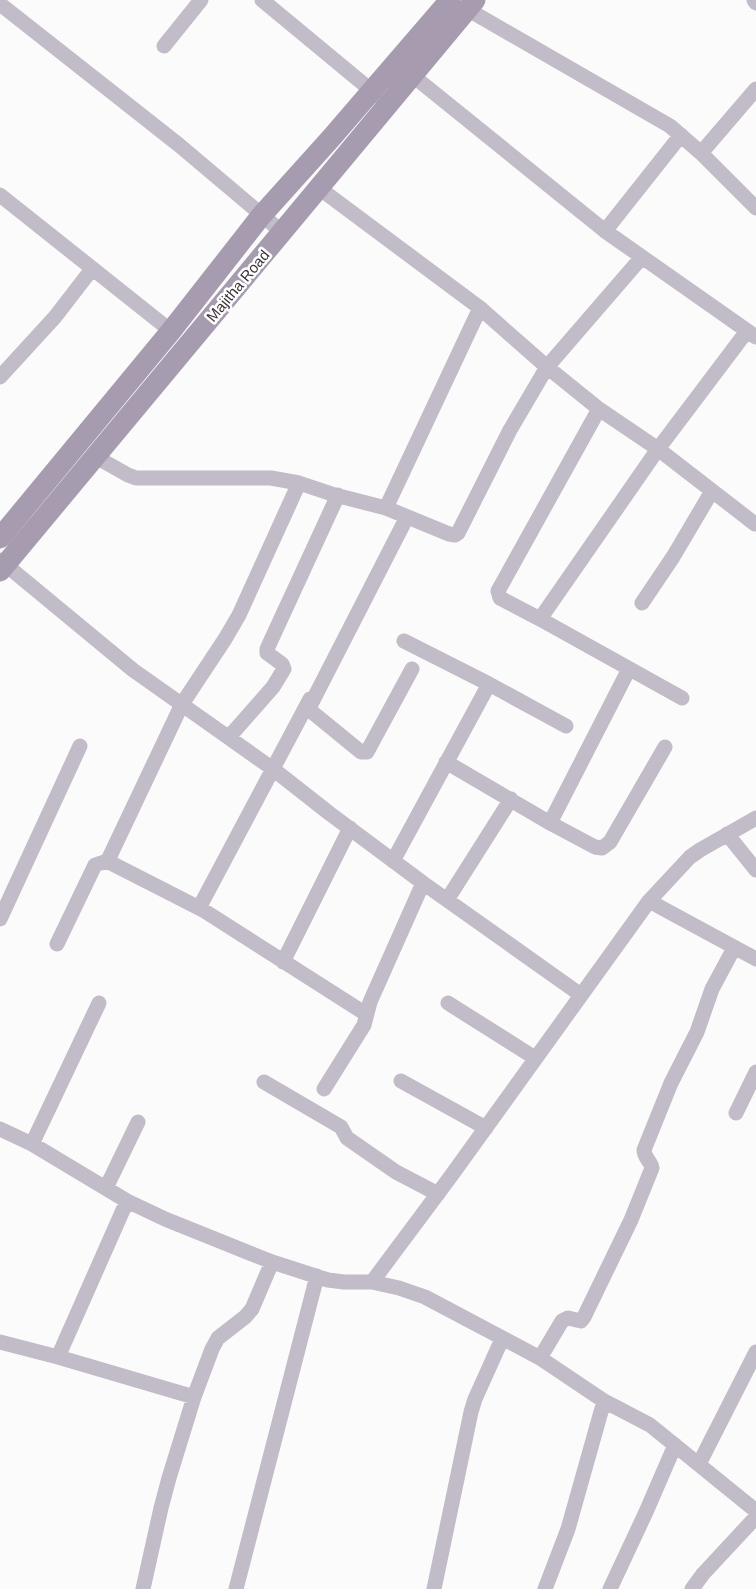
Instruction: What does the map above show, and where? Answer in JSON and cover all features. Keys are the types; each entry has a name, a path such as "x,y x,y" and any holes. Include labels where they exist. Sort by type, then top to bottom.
{"main road":[{"name":"Majitha Road","path":"0,538 171,331 261,216 371,91 464,3"},
{"name":"Majitha Road","path":"2,565 96,457 388,105 464,3"}],"street":[{"path":"164,46 201,0"},
{"path":"262,0 388,105"},
{"path":"464,3 670,126 701,153 756,208"},
{"path":"0,4 179,145 282,232"},
{"path":"412,75 605,231 752,334 658,449 540,619"},
{"path":"701,153 756,88"},
{"path":"605,231 681,135"},
{"path":"319,188 480,308 547,367 600,409 658,449 756,524"},
{"path":"0,195 171,331"},
{"path":"96,457 136,478 271,478 300,483 386,508 455,535 458,533 510,430 547,367 642,257"},
{"path":"0,377 55,317 92,269"},
{"path":"386,508 480,308"},
{"path":"600,409 498,592 500,598 682,698"},
{"path":"107,861 182,704 239,615 300,483"},
{"path":"642,603 673,558 712,491"},
{"path":"229,737 272,687 284,669 282,664 267,653 267,649 338,495"},
{"path":"406,517 310,706 310,710 361,752 367,752 412,669"},
{"path":"2,565 111,652 273,769 423,883 581,995"},
{"path":"199,908 377,574"},
{"path":"404,641 490,684 566,726"},
{"path":"550,823 629,669"},
{"path":"393,860 490,684"},
{"path":"0,919 80,746"},
{"path":"446,762 595,848 602,848 610,842 665,747"},
{"path":"447,900 511,799"},
{"path":"372,1282 486,1128 649,901 690,857 756,818"},
{"path":"283,962 350,828"},
{"path":"727,834 756,870"},
{"path":"57,944 95,865 107,861 199,908 366,1014"},
{"path":"324,1089 361,1030 370,1002 423,883"},
{"path":"649,901 756,959"},
{"path":"540,1358 562,1321 568,1318 581,1321 584,1317 631,1220 652,1168 651,1163 644,1154 651,1133 671,1083 698,1032 714,984 734,948"},
{"path":"32,1144 99,1003"},
{"path":"448,1003 535,1058"},
{"path":"736,1113 756,1072"},
{"path":"401,1081 486,1128"},
{"path":"264,1082 340,1127 347,1138 396,1172 438,1194"},
{"path":"106,1188 138,1122"},
{"path":"1,1132 32,1144 127,1200 165,1219 272,1262 317,1276 344,1282 372,1282 399,1288 425,1297 540,1358 604,1402 650,1425 756,1511"},
{"path":"58,1356 127,1200"},
{"path":"143,1589 161,1508 194,1397 214,1344 222,1334 240,1322 252,1309 272,1262"},
{"path":"236,1589 317,1276"},
{"path":"434,1589 471,1412 502,1339"},
{"path":"0,1342 58,1356 194,1397"},
{"path":"699,1464 756,1352"},
{"path":"545,1589 568,1529 604,1402"},
{"path":"610,1589 675,1445"},
{"path":"692,1589 756,1517"}]}
